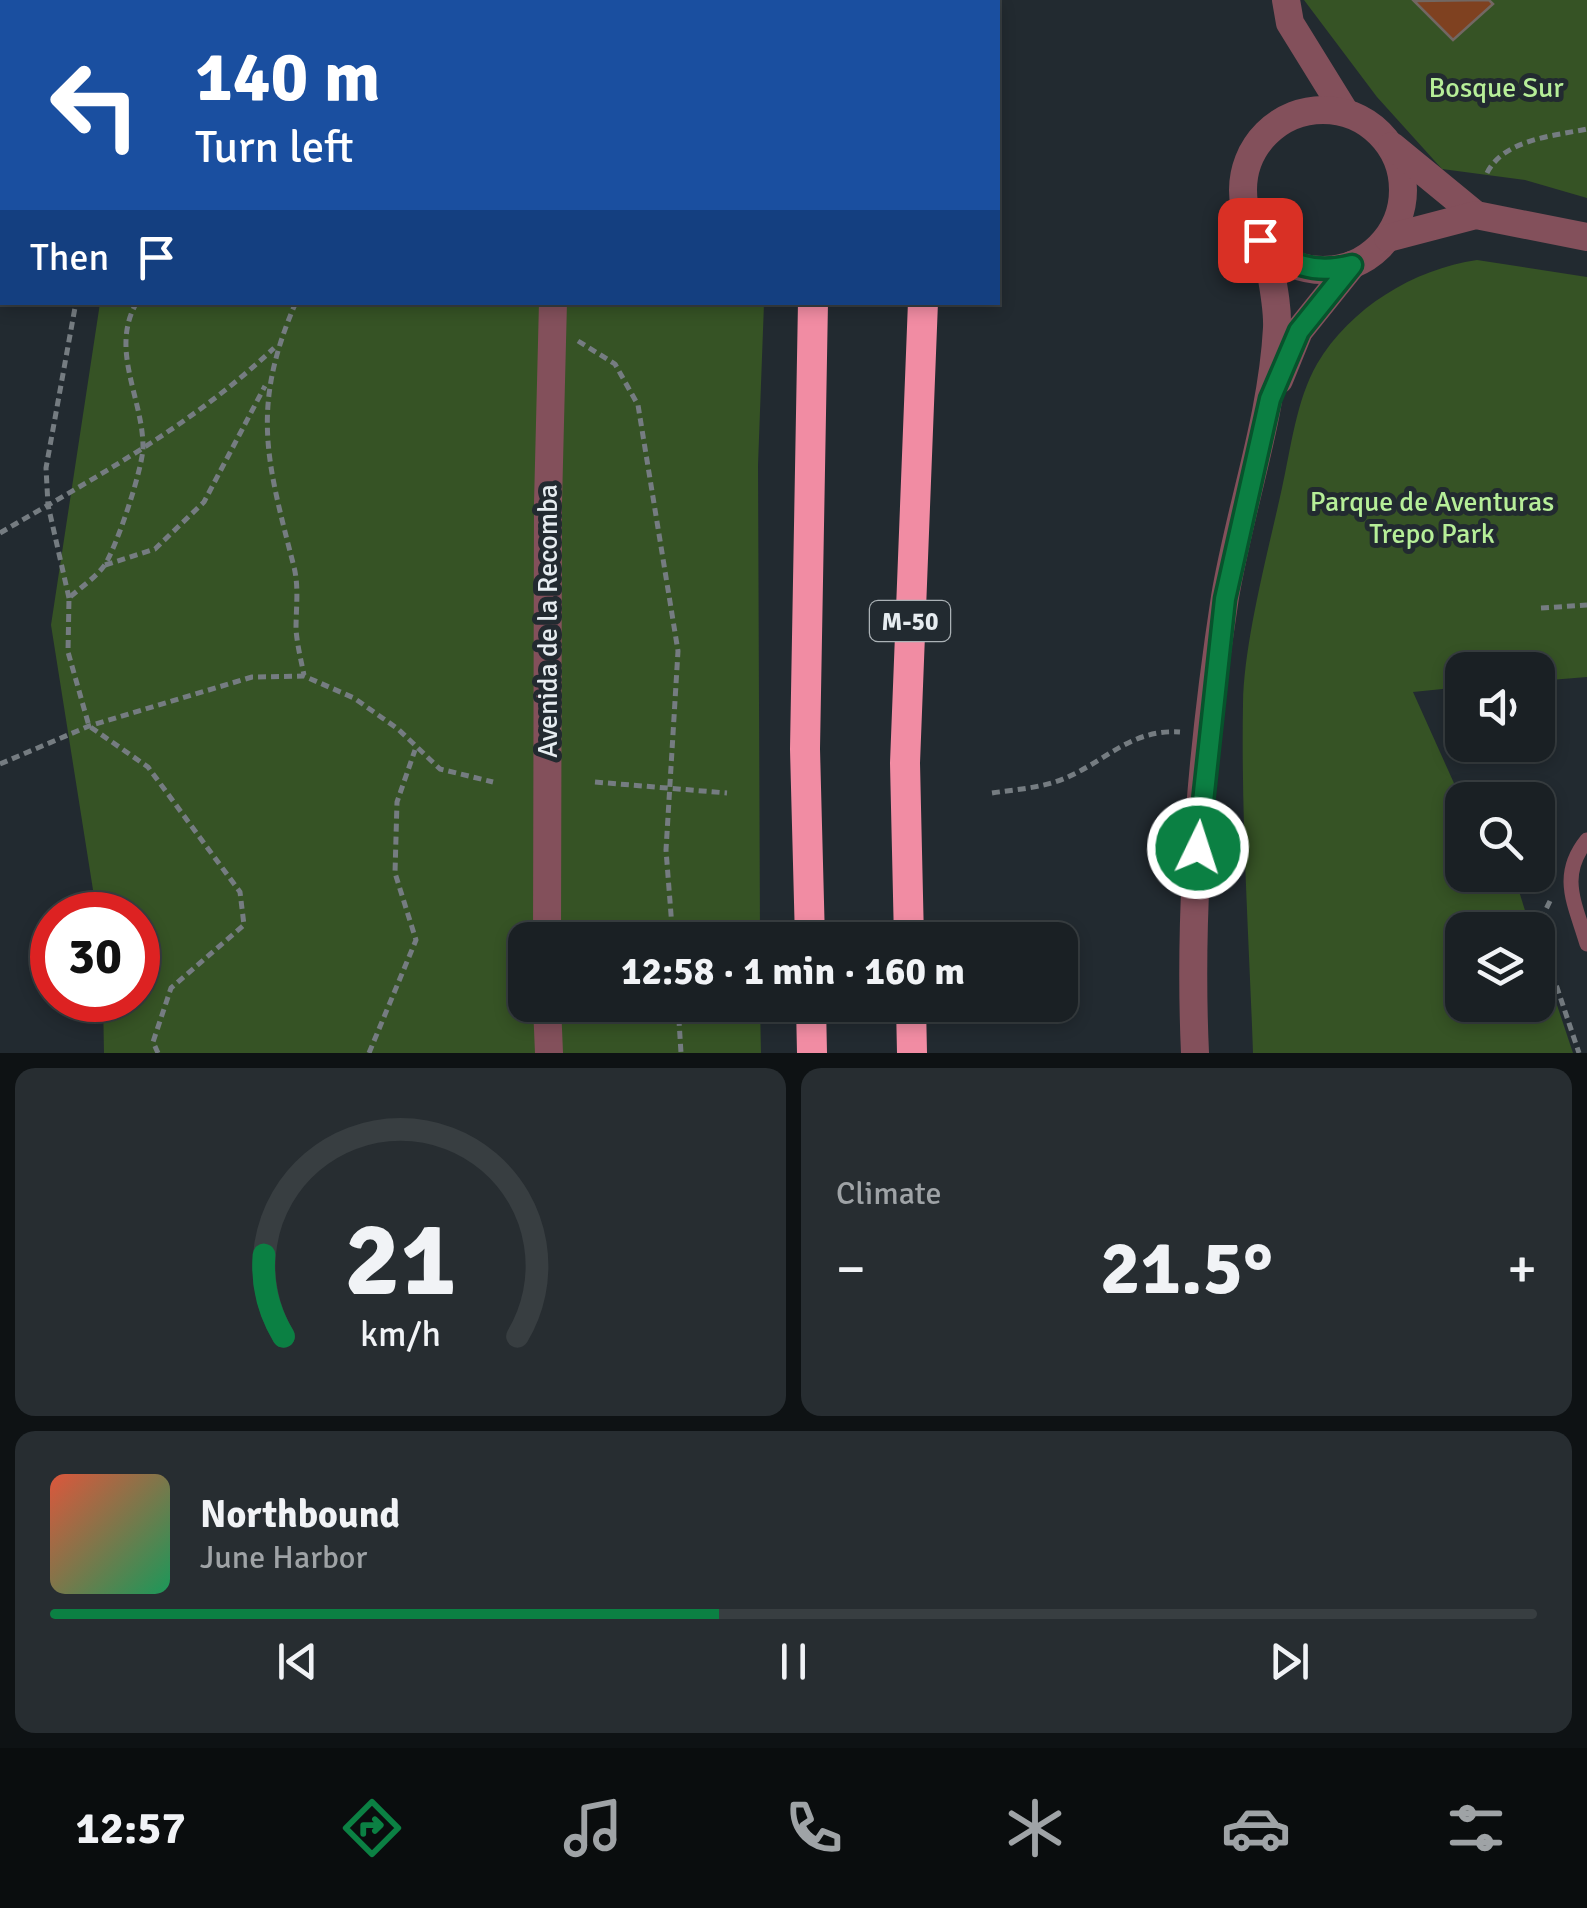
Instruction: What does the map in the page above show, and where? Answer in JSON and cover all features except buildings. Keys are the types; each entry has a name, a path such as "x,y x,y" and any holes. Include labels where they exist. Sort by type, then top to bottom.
{"highway":[{"path":"810,922 805,749 813,305"},
{"name":"M-50","path":"908,922 904,763 924,305"},
{"path":"811,1022 812,1053"},
{"path":"911,1022 912,1053"}],"street":[{"path":"1286,0 1290,23 1345,112"},
{"path":"1352,265 1331,270 1309,269 1282,259 1266,245 1246,214 1242,186 1249,158 1265,133 1289,116 1316,110 1345,112 1370,124 1476,214 1587,238"},
{"path":"1388,238 1404,197 1401,170 1390,144"},
{"path":"1270,399 1299,331 1352,265 1388,238 1476,214"},
{"path":"1195,1053 1199,820 1208,735 1231,564 1270,399 1277,327 1266,245"},
{"name":"Avenida de la Recomba","path":"547,922 553,316"},
{"path":"548,1022 549,1053"}],"lane":[{"path":"1587,840 1573,859 1568,883 1587,944"}],"path":[{"path":"1487,173 1497,159 1520,145 1587,129"},
{"path":"75,305 46,468 48,505 69,598 68,652 89,726 148,767 240,892 244,924 170,988 153,1042 158,1053"},
{"path":"105,565 140,474 143,450 124,344 128,317 136,305"},
{"path":"295,305 276,346 265,430 272,488 294,570 296,631 304,676"},
{"path":"553,316 616,364 638,405 678,651 666,850 672,922"},
{"path":"0,532 143,450 166,429 231,389 276,346"},
{"path":"69,598 105,565 155,549 204,502 270,377"},
{"path":"1541,608 1587,605"},
{"path":"0,764 89,726 252,677 304,676 354,698 398,729 415,750 440,770 493,782"},
{"path":"992,793 1046,785 1070,776 1136,736 1166,731 1192,734"},
{"path":"368,1053 416,940 395,873 397,802 415,750"},
{"path":"595,782 727,793"},
{"path":"679,1022 681,1053"}],"green space":[{"name":"Bosque Sur","path":"1304,0 1587,0 1587,198 1525,180 1442,169 1377,97"},
{"name":"Parque de Aventuras Trepo Park","path":"1477,260 1587,277 1587,677 1555,680 1555,652 1445,652 1445,689 1413,692 1453,782 1445,782 1445,892 1519,892 1525,912 1445,912 1445,1022 1555,1022 1555,999 1573,1053 1253,1053 1243,791 1244,679 1299,409 1317,364 1347,325 1407,282"},
{"path":"100,305 764,305 758,465 760,922 508,922 508,1022 760,1022 761,1053 104,1053 103,1022 160,1022 160,892 93,892 51,625"}],"route":[{"path":"1198,848 1225,599 1270,399 1299,331 1352,265 1331,270 1309,269 1282,259 1260,240"}]}
